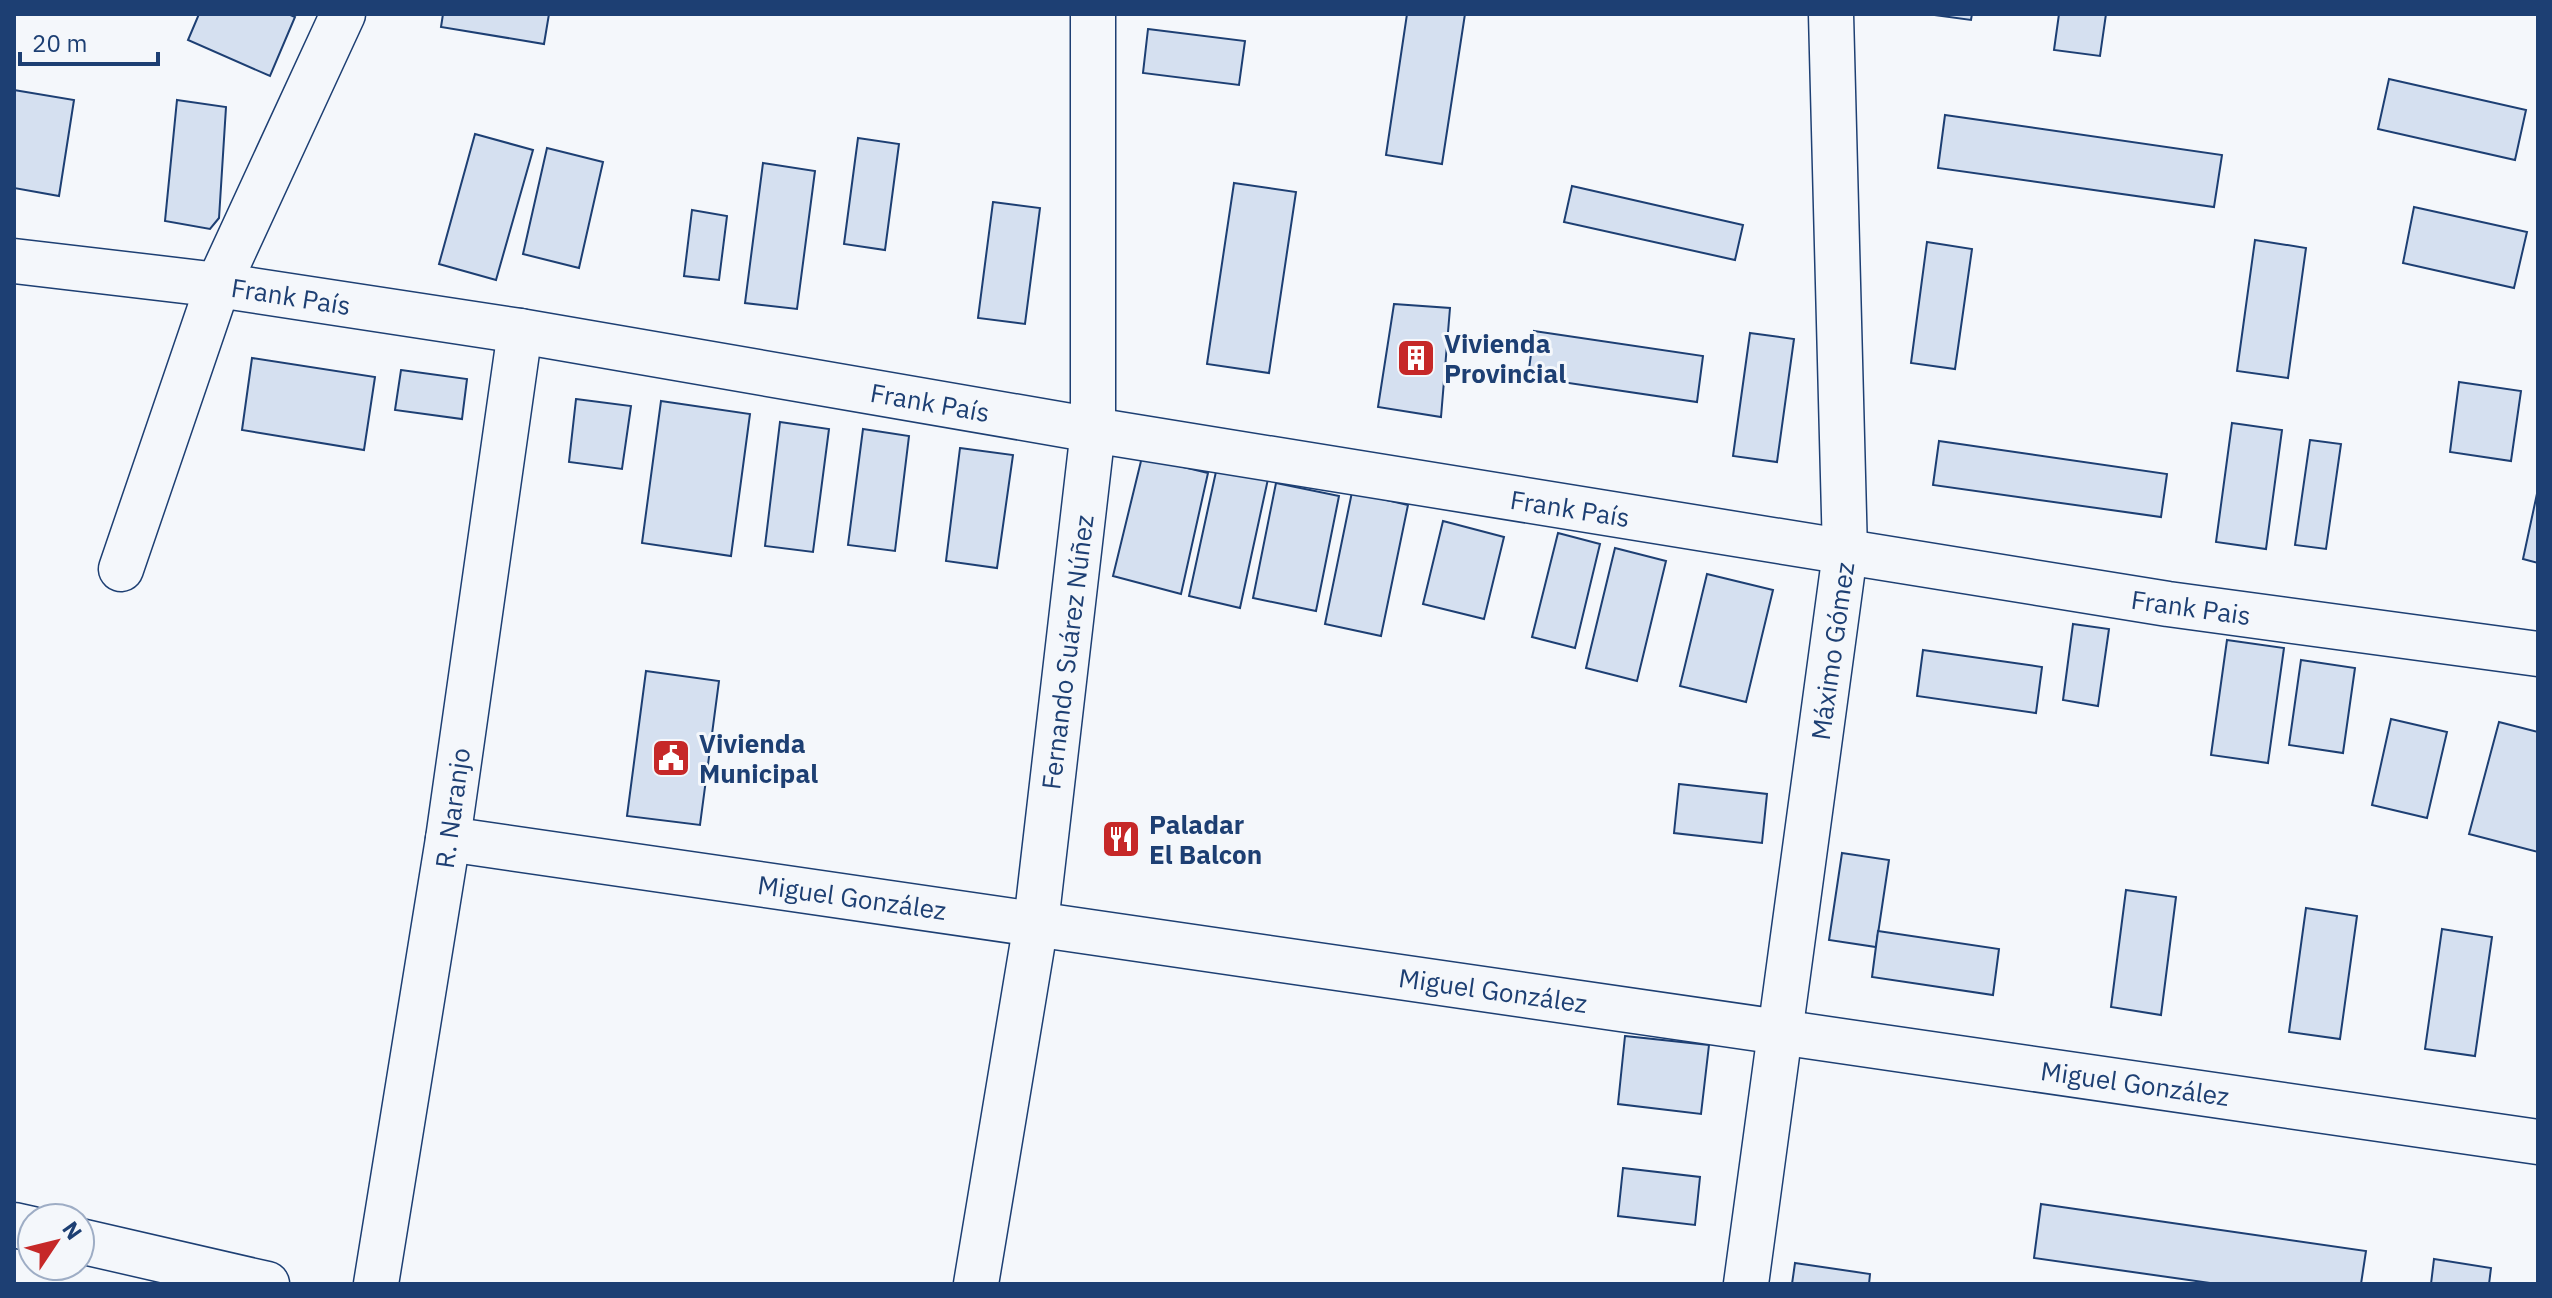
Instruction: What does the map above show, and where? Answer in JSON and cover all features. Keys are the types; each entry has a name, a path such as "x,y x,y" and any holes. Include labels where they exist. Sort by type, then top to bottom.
{"street":[{"path":"121,569 218,285 343,14"},
{"name":"Fernando Suárez Núñez","path":"976,1284 1036,923 1093,430 1093,14"},
{"name":"Máximo Gómez","path":"1746,1284 1845,553 1831,14"},
{"name":"Frank País","path":"14,261 218,285 520,331 1093,430 1845,553"},
{"name":"R. Naranjo","path":"376,1284 448,839 520,331"},
{"name":"Frank Pais","path":"1845,553 2168,604 2538,654"},
{"name":"Miguel González","path":"448,839 2538,1142"},
{"path":"96,1245 267,1284"}],"building":[{"path":"199,14 288,14 295,17 270,76 188,40"},
{"path":"443,14 549,14 544,44 441,27"},
{"path":"1407,14 1465,14 1442,164 1386,155"},
{"path":"1927,14 1972,14 1971,20"},
{"path":"2059,14 2106,14 2100,56 2054,50"},
{"path":"1148,29 1245,41 1239,85 1143,73"},
{"path":"2389,79 2526,110 2515,160 2378,129"},
{"path":"14,90 74,100 59,196 14,188"},
{"path":"177,100 226,107 219,218 210,229 165,221"},
{"path":"1945,115 2222,155 2214,207 1938,168"},
{"path":"475,134 533,150 496,280 439,264"},
{"path":"858,138 899,144 885,250 844,244"},
{"path":"547,148 603,162 579,268 523,254"},
{"path":"763,163 815,171 797,309 745,303"},
{"path":"1234,183 1296,192 1269,373 1207,364"},
{"path":"1572,186 1743,225 1735,260 1564,222"},
{"path":"993,202 1040,208 1025,324 978,318"},
{"path":"2414,207 2527,232 2514,288 2403,263"},
{"path":"692,210 727,216 719,280 684,276"},
{"path":"2255,240 2306,248 2288,378 2237,371"},
{"path":"1927,242 1972,249 1955,369 1911,363"},
{"name":"Vivienda Provincial","path":"1394,304 1450,308 1441,417 1378,407"},
{"path":"1534,331 1703,356 1697,402 1528,377"},
{"path":"1750,333 1794,339 1777,462 1733,456"},
{"path":"252,358 375,377 364,450 242,430"},
{"path":"401,370 467,379 462,419 395,410"},
{"path":"2459,382 2521,391 2511,461 2450,452"},
{"path":"576,399 631,406 622,469 569,462"},
{"path":"661,401 750,414 731,556 642,543"},
{"path":"780,422 829,429 813,552 765,546"},
{"path":"2232,423 2282,430 2266,549 2216,542"},
{"path":"863,429 909,436 895,551 848,545"},
{"path":"2310,440 2341,444 2326,549 2295,545"},
{"path":"1939,441 2167,474 2161,517 1933,485"},
{"path":"960,448 1013,455 997,568 946,561"},
{"path":"1142,457 1208,473 1181,594 1113,576"},
{"path":"1217,467 1268,479 1240,608 1189,596"},
{"path":"1276,483 1339,496 1316,611 1253,598"},
{"path":"2538,489 2538,563 2523,559"},
{"path":"1352,492 1408,505 1381,636 1325,624"},
{"path":"1443,521 1504,537 1484,619 1423,604"},
{"path":"1558,533 1600,544 1575,648 1532,637"},
{"path":"1615,548 1666,561 1637,681 1586,668"},
{"path":"1707,574 1773,590 1746,702 1680,686"},
{"path":"2073,624 2109,629 2098,706 2063,700"},
{"path":"2227,640 2284,648 2268,763 2211,755"},
{"path":"1923,650 2042,667 2036,713 1917,696"},
{"path":"2301,660 2355,668 2343,753 2289,745"},
{"name":"Vivienda Municipal","path":"646,671 719,681 700,825 627,816"},
{"path":"2391,719 2447,732 2427,818 2372,805"},
{"path":"2499,722 2538,732 2538,852 2469,834"},
{"path":"1679,784 1767,794 1762,843 1674,833"},
{"path":"1842,853 1889,860 1876,947 1829,940"},
{"path":"2126,890 2176,897 2161,1015 2111,1007"},
{"path":"2306,908 2357,916 2340,1039 2289,1032"},
{"path":"2442,929 2492,937 2475,1056 2425,1049"},
{"path":"1878,931 1999,949 1993,995 1872,977"},
{"path":"1625,1036 1709,1045 1701,1114 1618,1104"},
{"path":"1623,1168 1700,1177 1695,1225 1618,1216"},
{"path":"2041,1204 2366,1251 2361,1284 2217,1284 2034,1258"},
{"path":"2434,1259 2491,1268 2489,1284 2431,1284"},
{"path":"1795,1263 1870,1274 1869,1284 1792,1284"}],"place":[{"name":"Vivienda Provincial","path":"1416,358"},
{"name":"Vivienda Municipal","path":"671,758"},
{"name":"Paladar El Balcon","path":"1121,839"}]}
